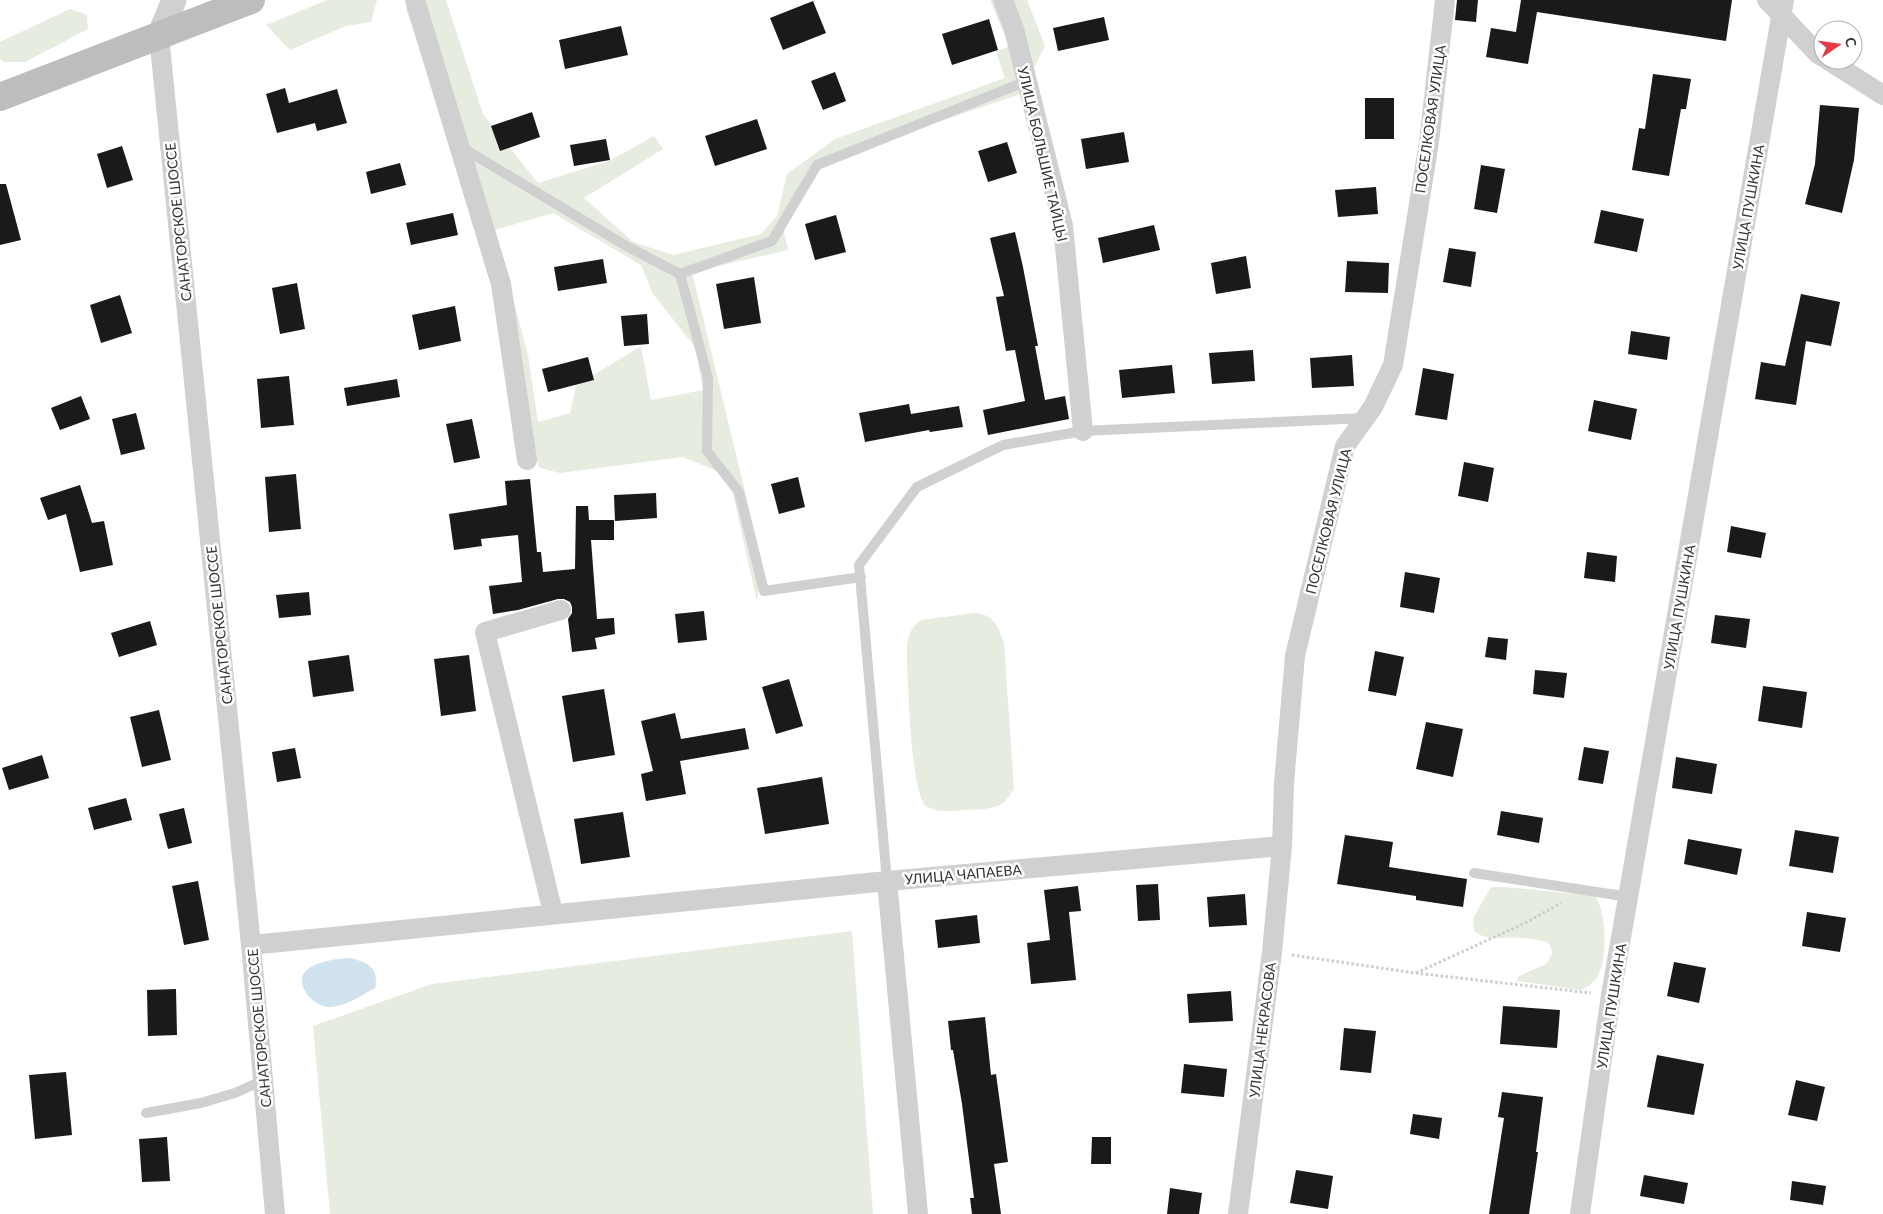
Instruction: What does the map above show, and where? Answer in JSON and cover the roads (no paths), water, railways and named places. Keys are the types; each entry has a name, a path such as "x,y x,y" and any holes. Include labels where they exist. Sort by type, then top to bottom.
{"main road":[{"path":"0,97 251,0"}],"street":[{"path":"159,36 174,0"},
{"path":"415,0 501,284 527,460"},
{"name":"УЛИЦА БОЛЬШИЕ ТАЙЦЫ","path":"1003,0 1014,29 1063,226 1083,431"},
{"name":"ПОСЕЛКОВАЯ УЛИЦА","path":"1282,846 1284,783 1295,656 1345,446 1373,407 1393,365 1428,142 1445,0"},
{"path":"1768,0 1783,8 1813,45"},
{"name":"УЛИЦА ПУШКИНА","path":"1580,1214 1611,995 1783,8"},
{"name":"САНАТОРСКОЕ ШОССЕ","path":"159,36 251,944 275,1214"},
{"path":"1844,70 1883,95"},
{"path":"552,913 485,632 561,610"},
{"name":"УЛИЦА ЧАПАЕВА","path":"918,1214 887,880 1282,846"},
{"name":"УЛИЦА НЕКРАСОВА","path":"1238,1214 1272,952 1282,846"},
{"path":"251,944 887,880"}],"lane":[{"path":"460,147 628,247 680,274 772,241 817,165 1027,81"},
{"path":"680,274 708,378 707,451 739,492 764,591 861,576"},
{"path":"887,880 859,565 917,487 1003,445 1083,431 1365,418"},
{"path":"1474,873 1629,897"},
{"path":"146,1113 201,1103 235,1093 264,1080"}],"water":[{"path":"349,958 361,961 370,967 375,975 375,988 341,1005 329,1007 317,1003 306,993 302,980 303,974 308,969 322,962"}]}
